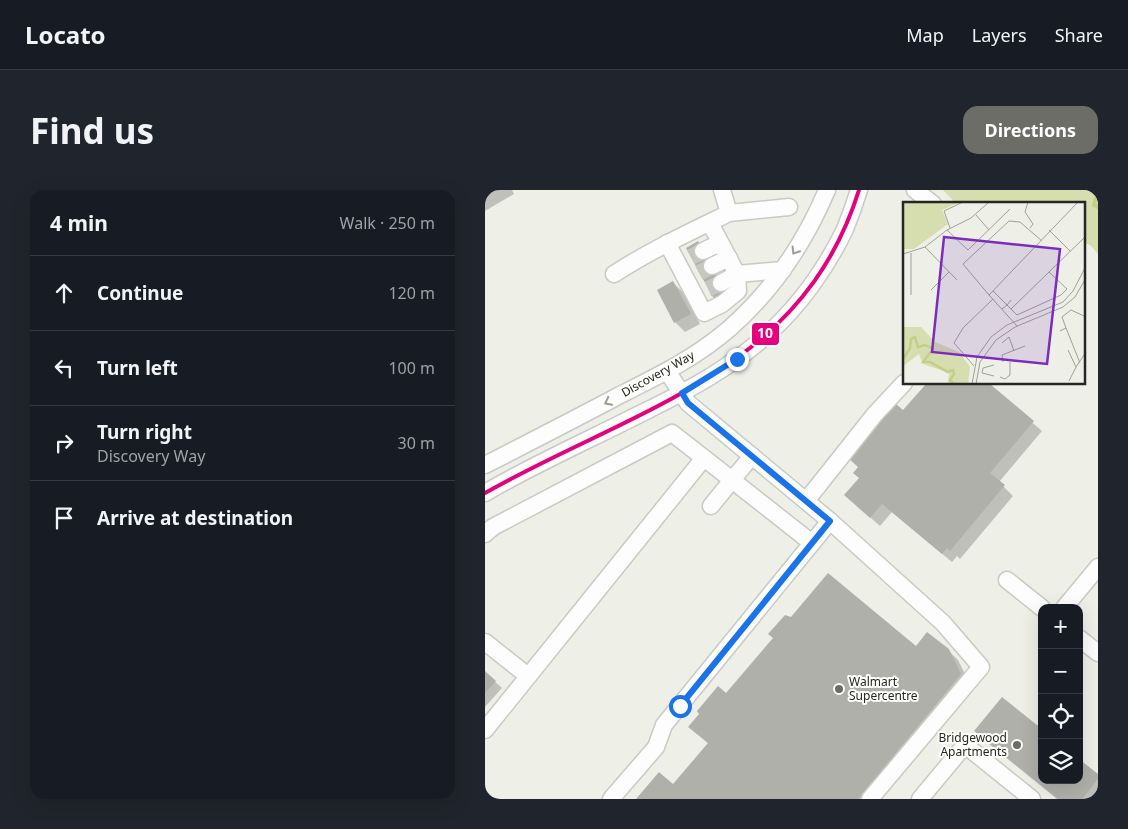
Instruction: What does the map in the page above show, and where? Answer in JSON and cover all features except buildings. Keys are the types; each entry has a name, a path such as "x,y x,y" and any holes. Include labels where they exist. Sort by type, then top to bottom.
{"street":[{"path":"722,190 729,213"},
{"path":"814,190 819,208"},
{"name":"Discovery Way","path":"485,465 667,371 700,351 729,329 761,297 783,270 819,208 827,190"},
{"path":"846,190 852,210"},
{"path":"485,493 682,393 737,359 770,332 810,286 845,229 859,190"},
{"path":"915,190 930,202"},
{"path":"614,274 667,243 729,213 789,207"},
{"path":"667,243 695,265 708,289 704,313 722,304 738,291 737,274 710,223"},
{"path":"695,265 720,243"},
{"path":"695,265 729,258"},
{"path":"708,289 737,274 783,270"},
{"path":"667,371 688,403 830,521 943,623 981,667 870,799"},
{"path":"806,500 875,414 903,384"},
{"path":"485,534 493,527 672,433 813,543"},
{"path":"711,506 752,456"},
{"path":"485,730 704,458"},
{"path":"611,799 656,747 665,725 830,521"},
{"path":"1067,604 1098,567"},
{"path":"1007,580 1038,605"},
{"path":"1083,641 1098,653"},
{"path":"485,642 528,676"},
{"path":"920,799 965,745 1032,799"}],"green space":[{"path":"943,190 1098,190 1098,254 1090,245 1085,243 1085,202 954,202"}],"waterway":[{"path":"1098,192 1094,205 1098,207"}],"tunnel":[{"path":"691,257 703,251"},
{"path":"699,273 712,266"},
{"path":"708,289 721,283"}],"transit line":[{"name":"10","path":"485,493 706,379 755,344 797,303 833,252 859,190"}],"place":[{"name":"Walmart Supercentre","path":"839,689"},
{"name":"Bridgewood Apartments","path":"1017,745"}],"route":[{"path":"680,706 830,521 688,403 682,393 719,372 737,359"}]}
